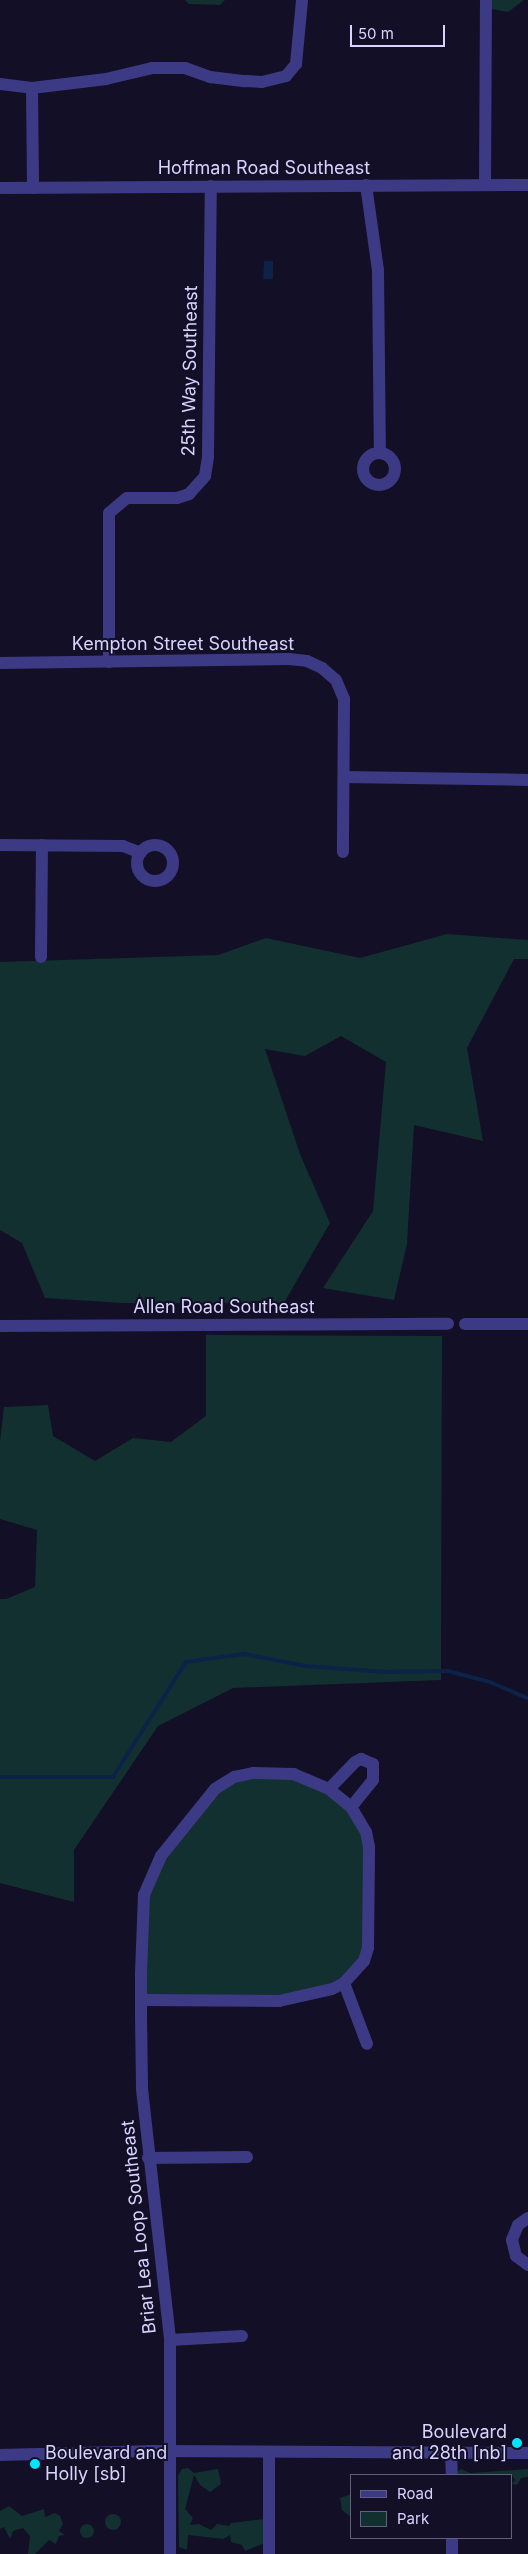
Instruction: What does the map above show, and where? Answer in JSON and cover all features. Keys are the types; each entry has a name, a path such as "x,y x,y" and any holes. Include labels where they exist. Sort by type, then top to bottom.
{"street":[{"path":"0,84 32,88 106,79 152,68 185,68 210,77 262,82 286,76 296,64 302,0"},
{"path":"485,184 486,0"},
{"path":"32,88 33,188"},
{"path":"366,185 378,270 380,452"},
{"name":"Hoffman Road Southeast","path":"0,188 528,185"},
{"name":"25th Way Southeast","path":"109,662 107,524 109,513 127,498 177,498 189,494 205,476 208,456 210,186"},
{"name":"Kempton Street Southeast","path":"0,663 289,659 307,661 322,668 336,680 344,699 343,852"},
{"path":"344,777 528,780"},
{"path":"0,845 123,846 141,852"},
{"path":"41,957 42,845"},
{"name":"Allen Road Southeast","path":"0,1326 448,1324"},
{"path":"466,1324 528,1324"},
{"path":"329,1789 355,1762 361,1759 374,1764 373,1780 351,1808"},
{"name":"Briar Lea Loop Southeast","path":"141,2000 279,2001 332,1990 344,1983 364,1961 368,1948 369,1847 366,1832 351,1808 329,1789 294,1774 271,1772 234,1777 215,1789 161,1856 144,1895 141,2000 142,2089 148,2158 170,2340 170,2554"},
{"path":"344,1983 367,2044"},
{"path":"148,2158 247,2156"},
{"path":"528,2218 518,2225 512,2240 516,2256 528,2265"},
{"path":"170,2340 242,2336"},
{"path":"0,2455 169,2450 528,2453"},
{"path":"269,2452 269,2554"},
{"path":"452,2452 452,2474"},
{"path":"452,2539 452,2554"}],"green space":[{"path":"185,0 225,0 220,5 189,4"},
{"path":"486,0 524,0 508,12 486,8"},
{"path":"447,934 528,940 528,959 514,959 467,1048 483,1141 414,1125 407,1244 394,1300 323,1288 373,1211 386,1062 341,1036 305,1056 265,1049 300,1154 330,1223 284,1303 122,1303 45,1298 22,1243 0,1230 0,962 218,955 266,938 360,958"},
{"path":"206,1335 442,1336 441,1680 233,1688 158,1726 74,1850 74,1902 0,1883 0,1599 6,1599 35,1587 37,1530 0,1519 0,1442 4,1407 48,1405 53,1436 95,1461 133,1438 171,1442 206,1416"},
{"path":"271,1772 329,1789 366,1832 368,1948 357,1970 301,1997 141,2000 149,1879 215,1789"},
{"path":"188,2468 194,2473 218,2469 221,2484 210,2492 200,2485 194,2475 185,2509 193,2518 190,2525 199,2524 211,2530 217,2524 229,2526 231,2523 265,2519 267,2542 245,2551 242,2545 231,2542 230,2535 223,2539 188,2535 187,2550 179,2547 178,2476 182,2469"},
{"path":"461,2469 470,2473 528,2469 528,2477 521,2478 517,2485 513,2484 515,2480 513,2474 454,2474"},
{"path":"350,2495 350,2516 342,2510 340,2498"},
{"path":"9,2506 22,2516 44,2509 45,2517 55,2513 60,2516 63,2524 59,2531 65,2535 59,2536 56,2544 49,2540 35,2554 28,2554 30,2536 23,2528 13,2531 10,2539 4,2527 0,2529 0,2511"},
{"path":"113,2514 119,2516 121,2522 119,2528 113,2530 107,2528 105,2522 107,2516"},
{"path":"84,2524 90,2524 94,2531 90,2538 84,2538 80,2534 80,2528"}],"water":[{"path":"264,261 273,261 273,279 263,279"}],"waterway":[{"path":"0,1777 113,1777 186,1662 244,1654 306,1666 386,1672 448,1671 490,1682 527,1698"}],"place":[{"name":"Boulevard and 28th [nb]","path":"517,2443"},
{"name":"Boulevard and Holly [sb]","path":"35,2464"}]}
